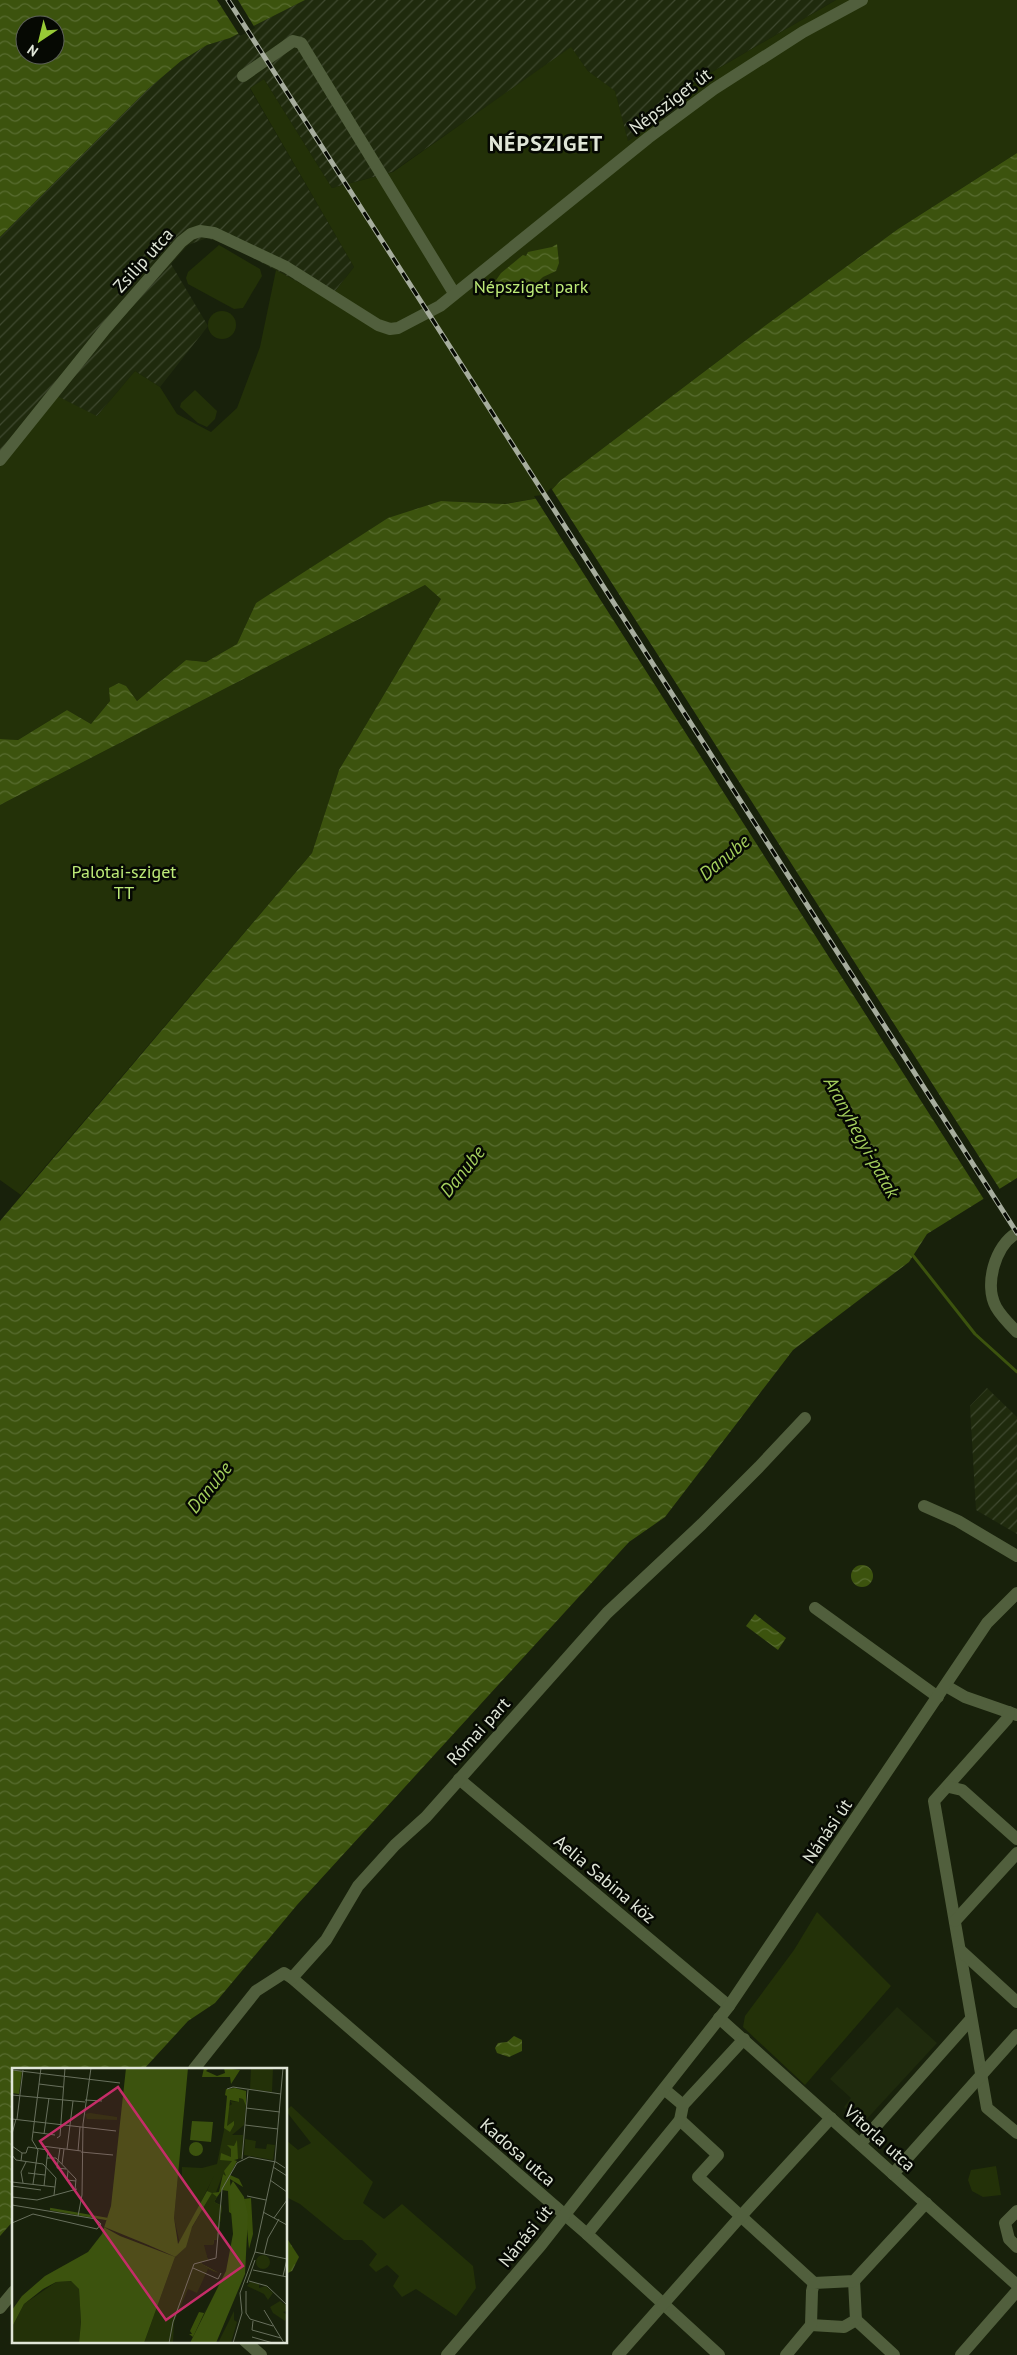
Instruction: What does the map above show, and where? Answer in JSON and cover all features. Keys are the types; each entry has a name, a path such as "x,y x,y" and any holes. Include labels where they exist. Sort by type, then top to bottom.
{"street":[{"name":"Népsziget út","path":"416,320 440,306 648,138 714,89 803,32 862,0"},
{"path":"243,76 293,41 301,43 454,293"},
{"name":"Zsilip utca","path":"0,460 106,328 181,242 191,234 200,231 214,233 277,263 378,325 390,329 398,328 416,320"},
{"path":"1013,1328 995,1306 991,1283 1001,1249 1011,1236 1017,1233"},
{"name":"Római part","path":"292,1978 326,1940 358,1886 400,1840 426,1818 607,1613 759,1467 805,1418"},
{"path":"924,1506 958,1522 1017,1556"},
{"name":"Nánási út","path":"447,2355 564,2215 728,2006 987,1623 1017,1593"},
{"path":"815,1608 938,1698"},
{"path":"946,1686 965,1697 1013,1714"},
{"path":"1013,1714 1006,1719 934,1801 987,2108 1017,2133"},
{"name":"Aelia Sabina köz","path":"459,1779 728,2006"},
{"path":"948,1787 962,1790 1017,1839"},
{"path":"955,1921 1017,1853"},
{"path":"960,1951 1017,2002"},
{"path":"195,2068 256,1991 284,1973 292,1978"},
{"name":"Kadosa utca","path":"292,1978 587,2234 720,2355"},
{"name":"Vitorla utca","path":"719,2018 1017,2285"},
{"path":"860,2144 971,2019"},
{"path":"893,2174 1017,2035"},
{"path":"587,2234 680,2120 683,2105 744,2039"},
{"path":"664,2089 683,2105"},
{"path":"618,2355 831,2118"},
{"path":"680,2120 718,2155 698,2177 814,2283 854,2281 926,2203"},
{"path":"1017,2211 1005,2223 1009,2239 1017,2247"},
{"path":"854,2281 856,2320 894,2355"},
{"path":"786,2355 811,2325 814,2283"},
{"path":"962,2355 1017,2291"},
{"path":"0,2308 12,2294"},
{"path":"811,2325 844,2327 856,2320"},
{"path":"246,2342 261,2355"}],"shaded area":[{"path":"305,0 836,0 676,93 683,105 628,142 615,92 588,71 571,48 392,172 332,188 264,79 250,89 354,267 329,299 231,246 207,238 188,245 171,264 208,326 160,387 135,371 97,416 0,461 0,238 148,89 181,61 207,45 230,38"},
{"path":"987,1388 1017,1417 1017,1534 976,1510 970,1406"},
{"path":"897,2007 937,2043 863,2123 844,2107 851,2098 830,2079"}],"green space":[{"name":"Népsziget park","path":"836,0 1017,0 1017,153 898,229 766,325 561,480 545,497 504,504 441,501 256,603 237,644 206,662 186,660 137,701 125,686 119,683 110,701 91,724 67,710 18,740 0,739 0,461 57,396 97,416 135,371 160,387 177,414 211,432 237,408 260,347 276,270 329,299 354,267 250,88 264,79 332,188 393,172 571,47 588,71 615,91 628,141 683,106 676,93"},
{"path":"219,245 260,269 262,276 243,308 234,309 188,284 186,278 188,272"},
{"path":"222,311 232,315 236,325 232,335 222,339 212,335 208,325 212,315"},
{"path":"195,390 217,411 215,419 207,427 198,423 180,407 181,403"},
{"name":"Palotai-sziget TT","path":"425,585 441,599 339,770 312,853 21,1195 0,1180 0,805"},
{"path":"817,1912 891,1986 805,2085 743,2027 745,2016 794,1950"},
{"path":"291,2106 373,2182 363,2203 384,2219 402,2204 473,2266 476,2288 456,2316 416,2289 402,2297 393,2286 399,2276 387,2265 376,2272 369,2265 377,2254 362,2240 344,2240 300,2204 288,2198 288,2142 298,2150 311,2143 288,2114 288,2109"},
{"path":"996,2166 1001,2195 983,2197 972,2191 968,2180 971,2170"},
{"path":"288,2240 299,2257 292,2271 288,2273"}],"water":[{"path":"0,0 305,0 230,38 207,45 181,61 148,89 0,237"},
{"name":"Danube","path":"1017,153 1017,1178 927,1234 909,1262 793,1350 665,1517 629,1542 297,1905 215,2003 188,2021 145,2068 12,2068 12,2222 0,2236 0,1221 312,853 339,770 441,599 425,585 0,805 0,739 18,740 67,710 91,724 110,701 109,688 119,683 126,686 137,701 186,660 206,662 237,644 256,603 388,518 441,501 505,504 545,497 561,480 766,325 898,229"},
{"path":"557,244 559,263 556,271 543,277 532,287 521,288 512,285 496,289 492,286 501,273 523,255 526,256 528,252 552,247"},
{"path":"862,1565 870,1568 873,1576 870,1584 862,1587 854,1584 851,1576 854,1568"},
{"path":"755,1614 786,1638 778,1650 746,1626"},
{"path":"514,2036 522,2040 522,2051 509,2057 497,2053 495,2048 498,2043 507,2042"}],"pier":[{"path":"217,0 238,0 255,28 240,36"},
{"path":"551,488 1001,1191 985,1201 534,496 544,495"}],"waterway":[{"name":"Aranyhegyi-patak","path":"911,1253 975,1334 1017,1372"}],"railway":[{"path":"228,0 1017,1233"}],"district":[{"name":"NÉPSZIGET","path":"546,143"}]}
